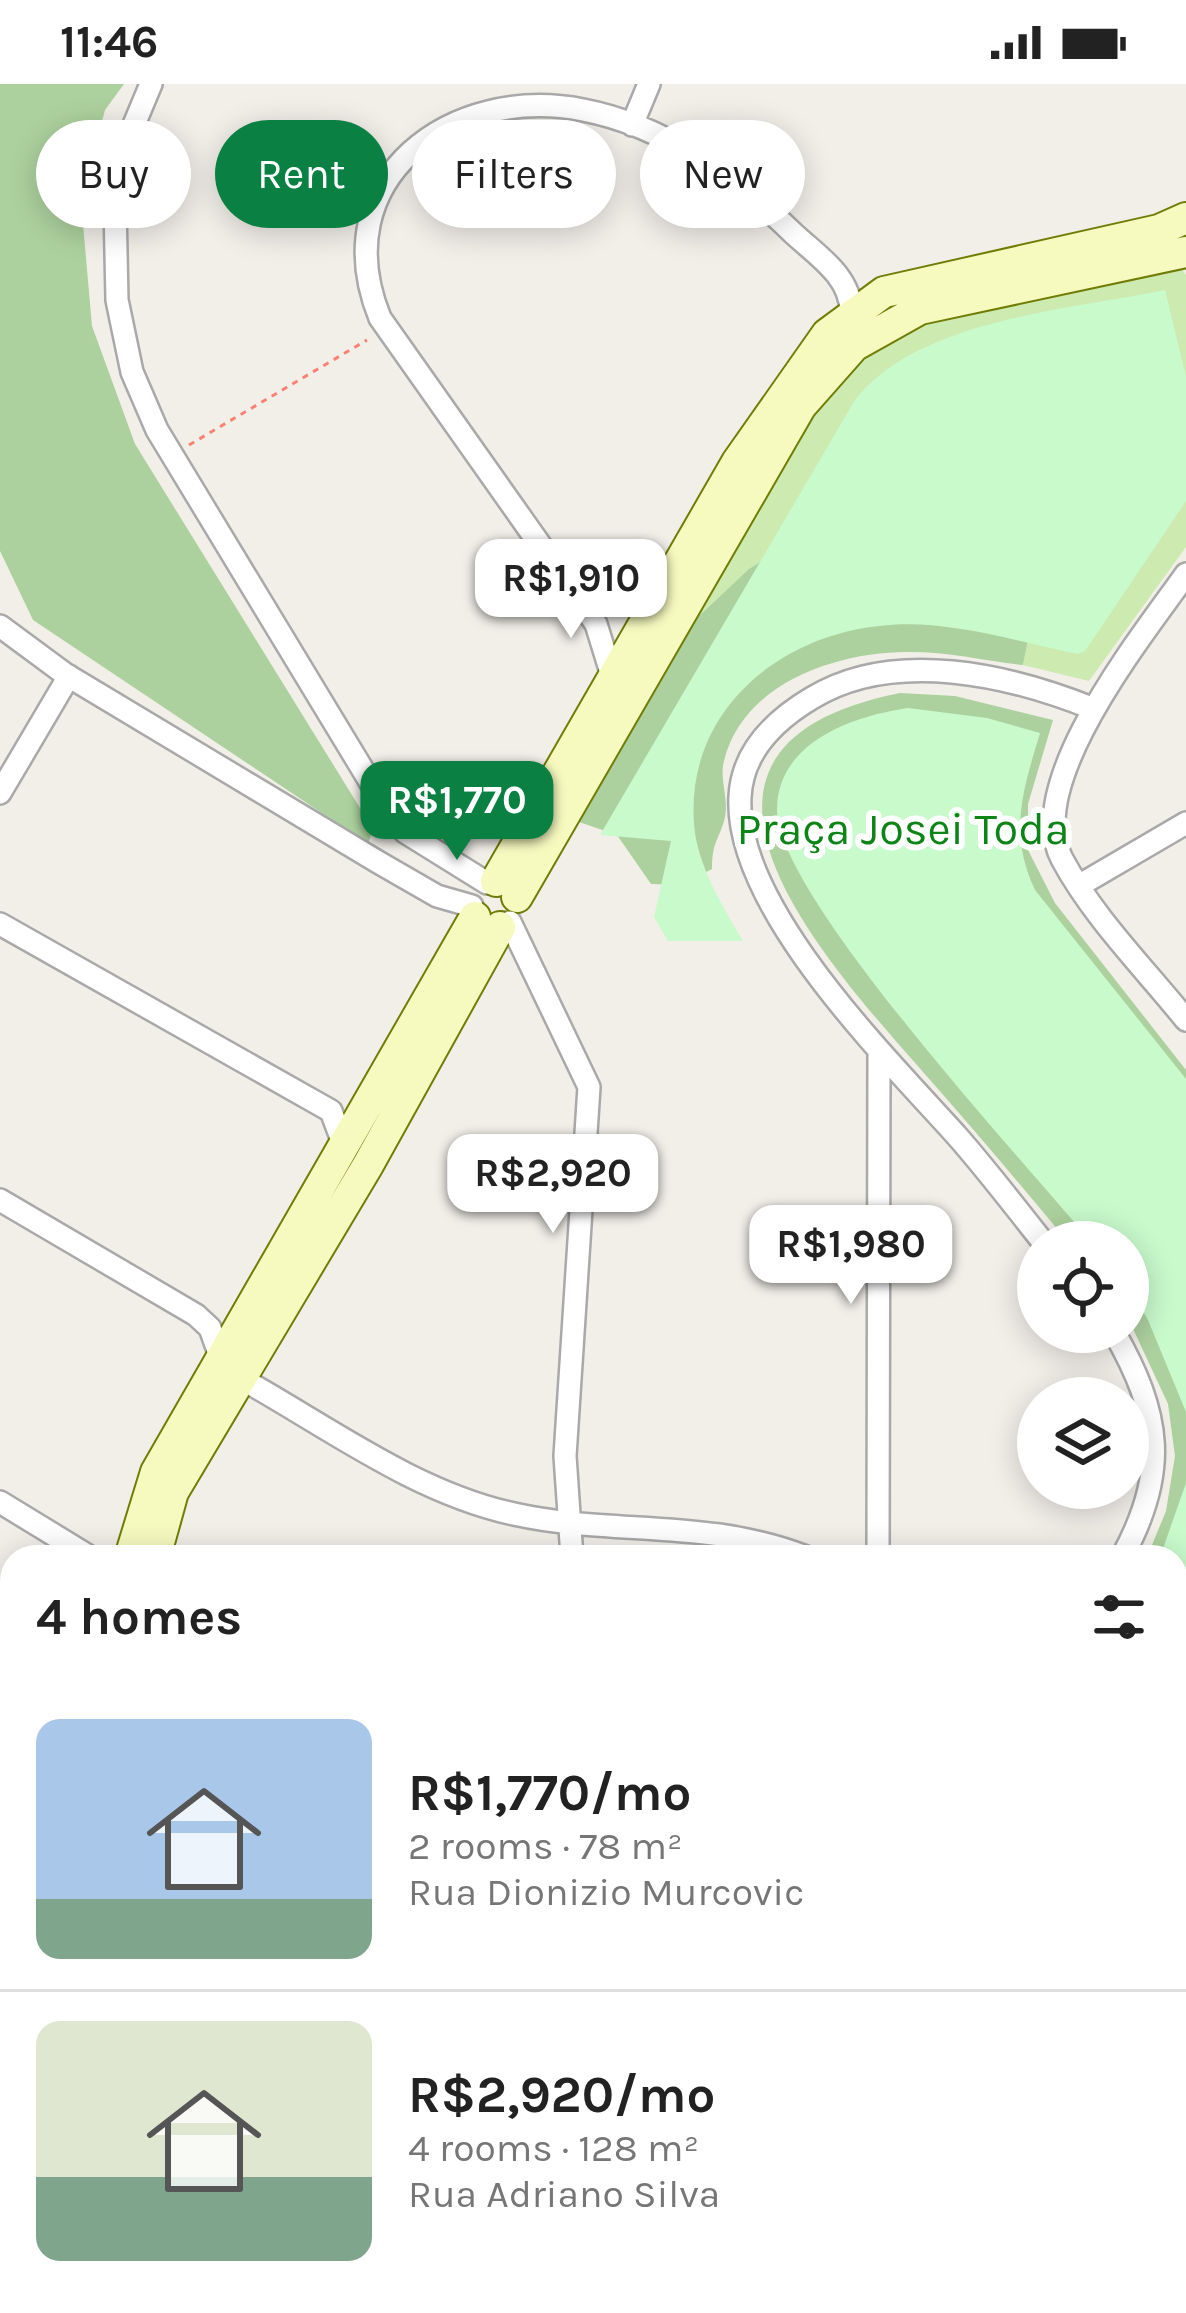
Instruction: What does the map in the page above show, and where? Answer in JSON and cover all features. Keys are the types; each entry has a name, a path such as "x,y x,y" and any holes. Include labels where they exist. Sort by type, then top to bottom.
{"main road":[{"path":"134,1545 156,1472 231,1369 494,905 613,679 737,462 800,366 850,312 915,283 1159,230 1186,218"},
{"path":"158,1545 173,1492 343,1143 801,406 854,346 920,308 1186,252"}],"street":[{"path":"151,84 134,114 123,151 114,244 117,300 132,372 172,455 405,832 440,852 494,905 589,1087 566,1456 571,1545"},
{"path":"632,125 650,84"},
{"path":"613,679 596,624 386,329 367,269 368,219 384,179 402,158 452,127 521,104 585,110 632,125 725,175 846,283 850,312"},
{"path":"1186,574 1094,709 1061,770 1054,822 1061,857 1186,1020"},
{"path":"0,626 20,646 418,885 494,905"},
{"path":"1026,1221 956,1136 880,1057 774,910 748,854 740,796 759,743 776,722 829,688 909,670 987,679 1094,709"},
{"path":"0,793 69,676"},
{"path":"1080,885 1186,823"},
{"path":"379,862 405,832"},
{"path":"418,885 440,852"},
{"path":"0,924 331,1111 343,1143"},
{"path":"878,1545 880,1057"},
{"path":"0,1200 196,1315 210,1328 231,1369 419,1479 516,1515 747,1537 771,1545"},
{"path":"1124,1353 1145,1396 1155,1455 1150,1491 1126,1545"},
{"path":"0,1502 70,1545"}],"path":[{"path":"172,455 386,329"}],"green space":[{"path":"0,84 124,84 102,120 36,120 36,228 83,228 92,326 135,444 373,829 368,844 33,620 0,551"},
{"path":"1175,260 1186,275 1186,547 1089,681 1023,665 1028,638 681,633 836,374 897,328"},
{"path":"1165,290 1186,377 1186,501 1085,651 1078,654 979,632 904,624 841,633 773,664 744,688 722,716 705,748 695,784 694,823 700,854 743,941 668,941 654,917 671,841 600,835 855,400 882,373 955,335 1041,312"},
{"path":"824,524 1028,639 1023,665 939,653 883,653 825,665 798,677 751,710 735,734 724,761 726,810 712,869 681,885 651,884 617,835 579,822 681,633 749,569"},
{"name":"Praça Josei Toda","path":"900,693 955,696 1053,720 1028,804 1028,850 1055,903 1186,1070 1186,1545 1152,1545 1166,1511 1175,1456 1168,1404 1144,1353 1149,1353 1149,1221 1050,1221 845,980 804,923 774,865 762,810 774,761 818,721"},
{"name":"Praça Josei Toda","path":"908,708 987,718 1040,733 1020,830 1035,890 1186,1079 1186,1412 1149,1322 1149,1221 1073,1221 910,1030 818,904 788,851 777,811 789,767 821,737"},
{"path":"1186,1483 1186,1545 1164,1545"}]}
